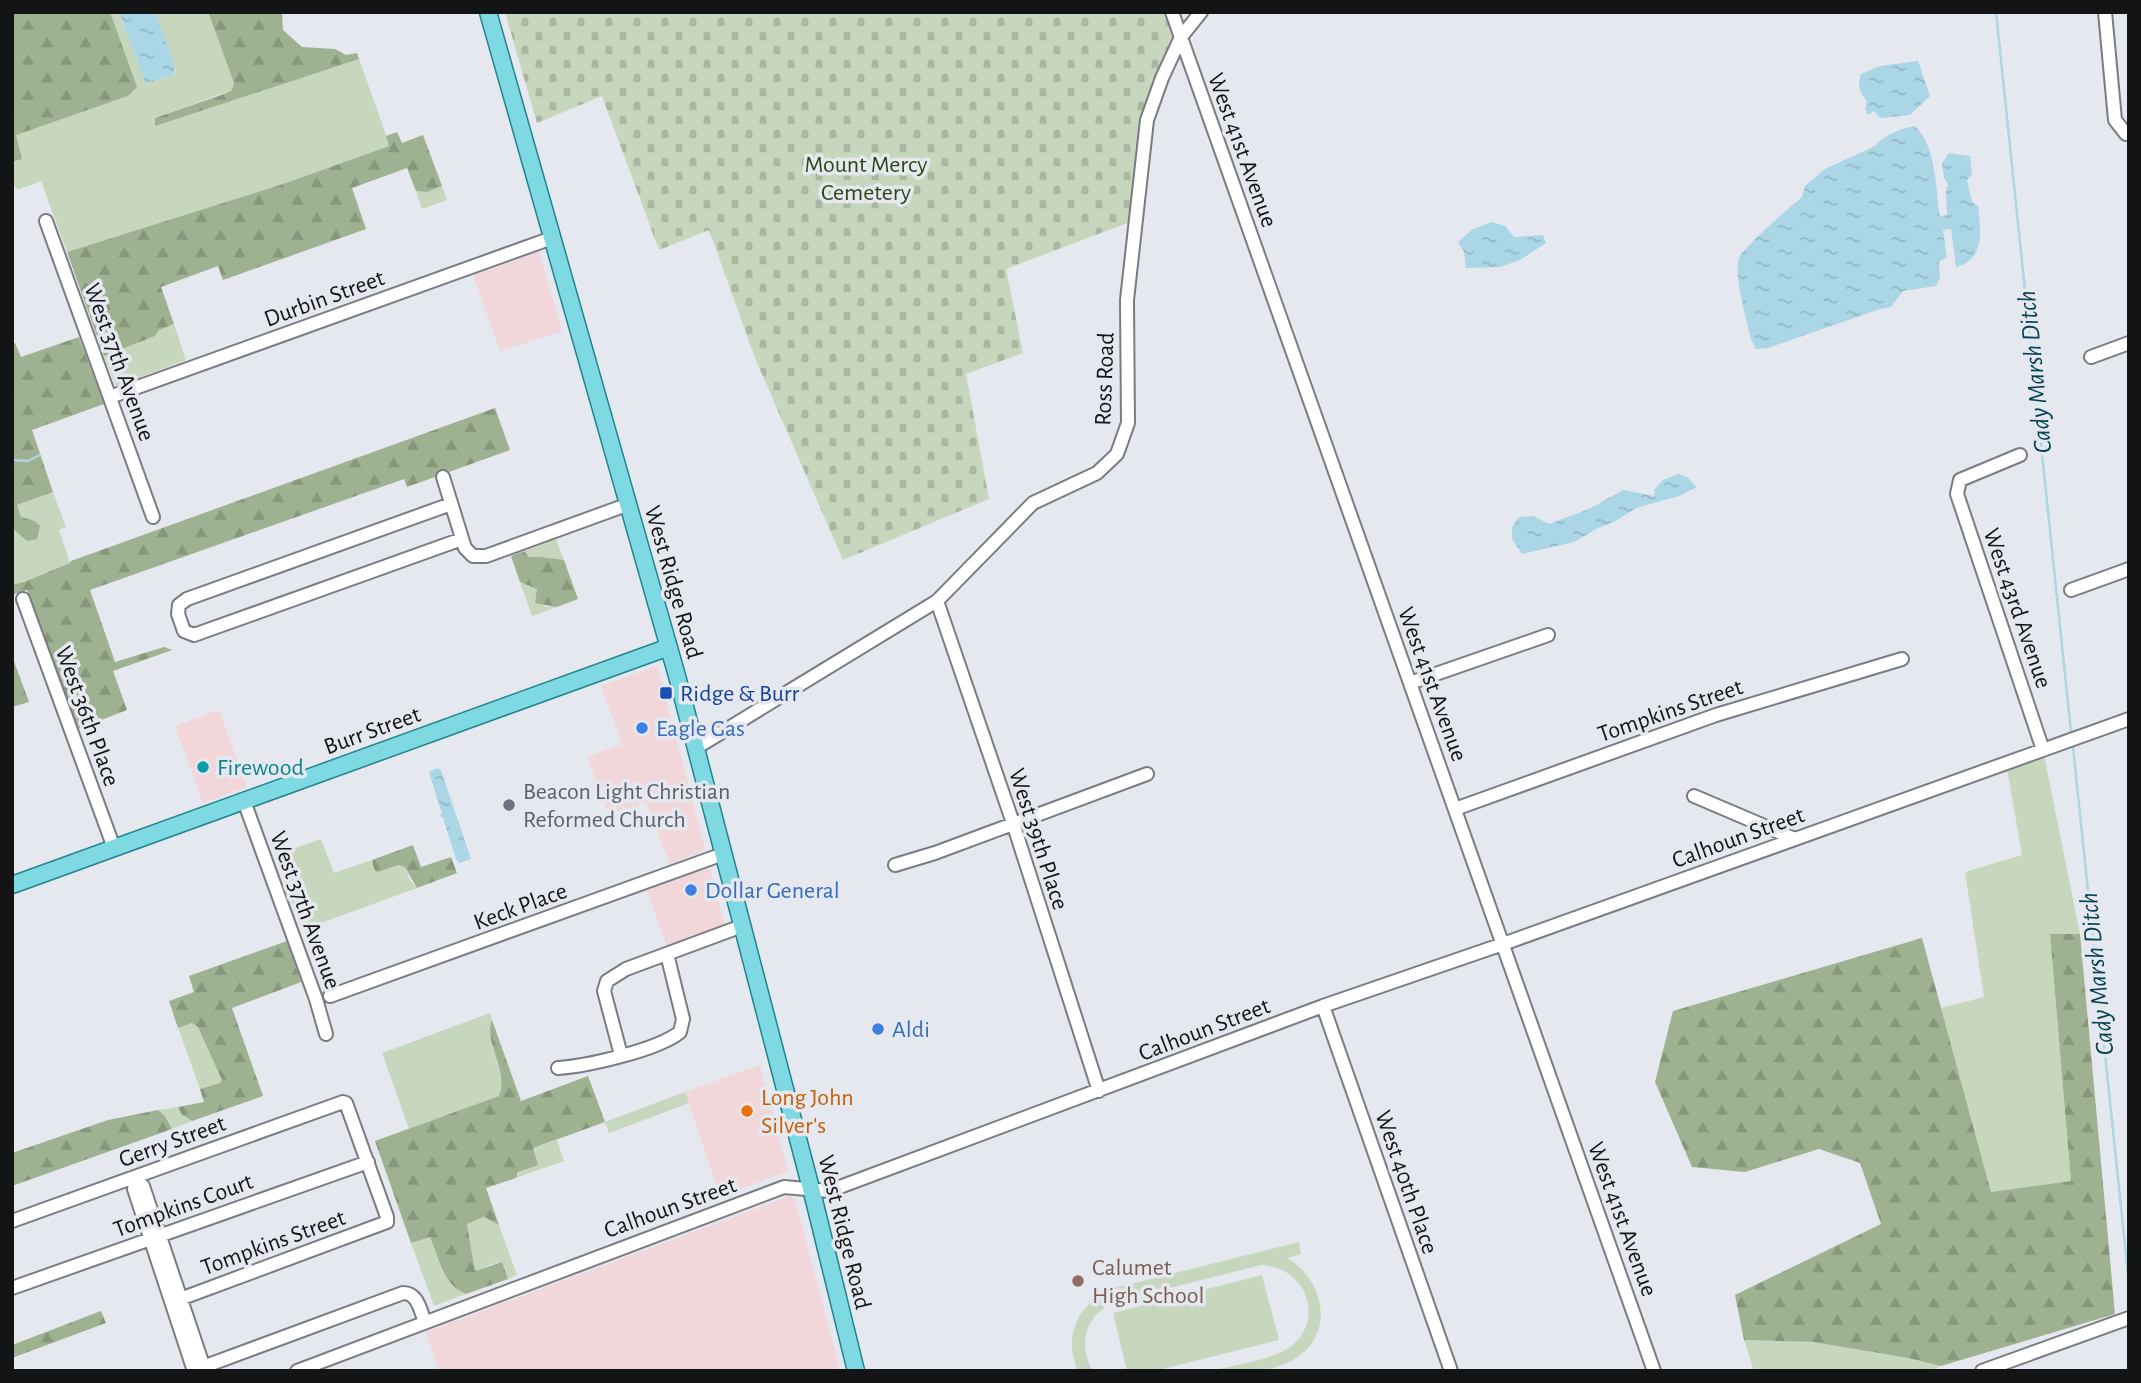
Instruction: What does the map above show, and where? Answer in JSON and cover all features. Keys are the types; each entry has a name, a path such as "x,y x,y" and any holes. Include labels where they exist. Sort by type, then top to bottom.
{"main road":[{"name":"West Ridge Road","path":"488,12 669,647 856,1371"},
{"name":"Burr Street","path":"12,885 669,647"}],"street":[{"name":"West 41st Avenue","path":"1172,12 1654,1371"},
{"name":"Ross Road","path":"696,748 937,601 1033,503 1097,473 1117,454 1128,423 1128,300 1147,120 1181,37 1201,12"},
{"path":"2105,12 2115,120 2127,133"},
{"name":"West 37th Avenue","path":"46,221 153,516"},
{"name":"Durbin Street","path":"110,397 552,238"},
{"path":"2091,357 2129,343"},
{"name":"West 43rd Avenue","path":"2020,455 1961,480 1957,494 2043,750"},
{"path":"443,477 462,539 470,554 483,557 629,503"},
{"path":"451,504 190,598 179,606 178,616 184,631 194,635 462,539"},
{"path":"2071,590 2129,569"},
{"name":"West 36th Place","path":"23,599 114,848"},
{"name":"West 39th Place","path":"937,601 1013,823 1099,1091"},
{"path":"1410,683 1548,635"},
{"name":"Tompkins Street","path":"1455,809 1716,715 1902,659"},
{"name":"Calhoun Street","path":"297,1371 784,1187 828,1191 1323,1006 2129,719"},
{"path":"895,865 935,853 1147,774"},
{"path":"1694,796 1795,839"},
{"name":"West 37th Avenue","path":"244,801 316,999 326,1034"},
{"name":"Keck Place","path":"330,996 723,854"},
{"path":"621,1055 604,984 622,971 742,926"},
{"path":"558,1068 588,1065 621,1055 666,1040 682,1029 683,1019 667,954"},
{"name":"West 40th Place","path":"1323,1006 1451,1371"},
{"name":"Gerry Street","path":"12,1222 343,1102 346,1103 368,1162"},
{"name":"Tompkins Street","path":"176,1300 387,1220 368,1162"},
{"name":"Tompkins Court","path":"12,1288 368,1162"},
{"path":"135,1179 134,1189 155,1237 201,1369 400,1294 410,1293 425,1322"},
{"path":"1982,1371 2129,1318"}],"shaded area":[{"path":"539,252 562,331 500,351 473,275"},
{"path":"652,667 658,668 705,850 670,864 646,802 609,815 587,757 622,744 601,686"},
{"path":"219,710 247,787 203,803 175,726"},
{"path":"705,868 710,870 725,926 667,947 646,888"},
{"path":"760,1065 788,1171 720,1197 685,1092"},
{"path":"790,1196 795,1199 840,1371 439,1371 426,1332"}],"green space":[{"path":"12,12 110,12 137,87 128,96 16,135 22,159 12,162"},
{"path":"110,12 119,12 145,82 152,82 176,71 156,12 208,12 234,83 232,90 155,118 155,125 359,59 390,146 286,183 67,252 41,181 18,190 12,183 12,162 17,161 15,135 128,96 136,87"},
{"path":"208,12 282,12 283,30 302,47 335,49 346,55 357,53 359,59 155,126 155,118 232,90 234,83"},
{"name":"Mount Mercy Cemetery","path":"505,12 1170,12 1176,39 1146,103 1137,154 1130,222 1006,269 1023,353 966,374 989,499 843,560 755,358 709,230 659,250 602,96 537,123"},
{"path":"397,132 402,143 423,135 442,186 427,192 416,191 407,168 352,188 366,229 223,280 218,266 161,287 174,324 159,330 155,336 104,356 67,252 286,183 389,146 386,136"},
{"path":"442,186 447,200 422,209 416,191 427,192"},
{"path":"174,324 186,360 116,386 104,356 155,336 159,330"},
{"path":"79,337 104,404 32,430 53,492 17,505 21,517 35,521 40,526 37,539 27,541 12,528 12,344 15,343 21,357"},
{"path":"495,408 510,450 407,487 404,479 90,590 115,662 164,647 172,650 113,671 127,710 78,729 27,590 12,595 12,585 71,561"},
{"path":"53,492 66,527 59,530 70,563 12,585 12,528 27,541 35,521 21,517 17,505"},
{"path":"556,539 564,560 529,557 524,551"},
{"path":"524,551 529,557 564,560 578,599 557,607 535,603 537,589 520,582 511,556"},
{"path":"520,582 538,589 543,606 557,607 532,616"},
{"path":"12,656 29,702 12,707"},
{"path":"2043,750 2080,934 2050,934 2071,1181 1991,1192 1941,1008 1984,997 1965,872 2022,855 2006,763"},
{"path":"321,839 334,873 372,860 374,869 399,865 405,867 410,880 417,888 302,930 275,855"},
{"path":"413,845 421,867 451,857 457,873 417,888 405,867 399,865 377,872 374,869 372,860"},
{"path":"2050,934 2080,934 2115,1314 1941,1366 1813,1342 1744,1340 1735,1295 1881,1224 1860,1163 1819,1149 1745,1172 1692,1167 1655,1082 1673,1011 1922,938 1991,1192 2071,1181"},
{"path":"287,941 301,982 232,1008 263,1096 192,1121 182,1115 178,1107 204,1102 200,1089 222,1080 198,1027 192,1023 178,1028 169,1001 194,992 189,976"},
{"path":"490,1013 491,1038 500,1076 499,1096 409,1129 382,1053"},
{"path":"492,1020 521,1101 588,1076 605,1122 533,1148 538,1165 518,1172 516,1178 486,1188 499,1225 484,1217 467,1224 475,1271 502,1262 508,1279 466,1294 447,1278 430,1237 411,1243 375,1141 499,1096 501,1076 491,1038"},
{"path":"192,1023 198,1026 222,1080 200,1089 178,1028"},
{"path":"685,1092 689,1103 609,1133 605,1122"},
{"path":"178,1107 182,1115 192,1121 172,1129 158,1110"},
{"path":"158,1110 172,1129 12,1186 12,1153 108,1120"},
{"path":"557,1140 564,1161 516,1178 533,1148"},
{"path":"485,1217 499,1225 517,1275 508,1279 502,1262 475,1271 467,1224"},
{"path":"430,1236 447,1278 466,1294 434,1306 411,1243"},
{"path":"1299,1242 1301,1254 1287,1258 1301,1269 1311,1282 1321,1312 1313,1341 1303,1353 1287,1363 1259,1370 1211,1371 1252,1362 1283,1351 1301,1335 1307,1323 1309,1309 1299,1284 1289,1274 1261,1265 1107,1306 1092,1320 1085,1339 1085,1350 1093,1371 1078,1371 1072,1345 1073,1333 1083,1311 1102,1294 1115,1288"},
{"path":"1262,1275 1279,1340 1155,1371 1127,1371 1113,1313"},
{"path":"101,1311 106,1323 12,1358 12,1345"},
{"path":"1744,1340 1813,1342 1941,1366 1929,1371 1754,1371"}],"water":[{"path":"119,12 156,12 175,67 174,74 145,82"},
{"path":"1918,61 1930,96 1910,115 1880,118 1874,111 1868,115 1865,109 1867,101 1859,89 1861,74 1880,66"},
{"path":"1915,126 1931,156 1940,216 1947,215 1948,184 1944,178 1942,163 1949,153 1970,156 1972,174 1967,180 1972,202 1978,206 1980,225 1979,243 1972,258 1956,267 1951,229 1943,230 1947,257 1939,262 1940,277 1936,286 1903,291 1891,307 1768,348 1756,349 1751,339 1739,286 1739,258 1802,197 1805,186 1825,169 1875,146 1893,133"},
{"path":"1492,222 1505,226 1514,237 1543,235 1546,243 1520,260 1500,267 1466,268 1464,252 1458,242 1473,229"},
{"path":"1678,474 1687,477 1697,487 1679,496 1636,508 1574,542 1522,554 1512,539 1512,527 1519,517 1533,516 1549,524 1589,509 1623,490 1655,496 1654,490 1663,480"},
{"path":"437,768 441,770 471,859 459,863 443,818 439,816 442,814 429,772"}],"waterway":[{"name":"Cady Marsh Ditch","path":"1996,12 2071,732"},
{"path":"12,460 28,461 40,455"},
{"name":"Cady Marsh Ditch","path":"2073,747 2129,1284"}],"place":[{"name":"Ridge & Burr","path":"666,693"},
{"name":"Eagle Gas","path":"642,728"},
{"name":"Firewood","path":"203,767"},
{"name":"Beacon Light Christian Reformed Church","path":"509,805"},
{"name":"Dollar General","path":"691,890"},
{"name":"Aldi","path":"878,1029"},
{"name":"Long John Silver's","path":"747,1111"},
{"name":"Calumet High School","path":"1078,1281"}]}
